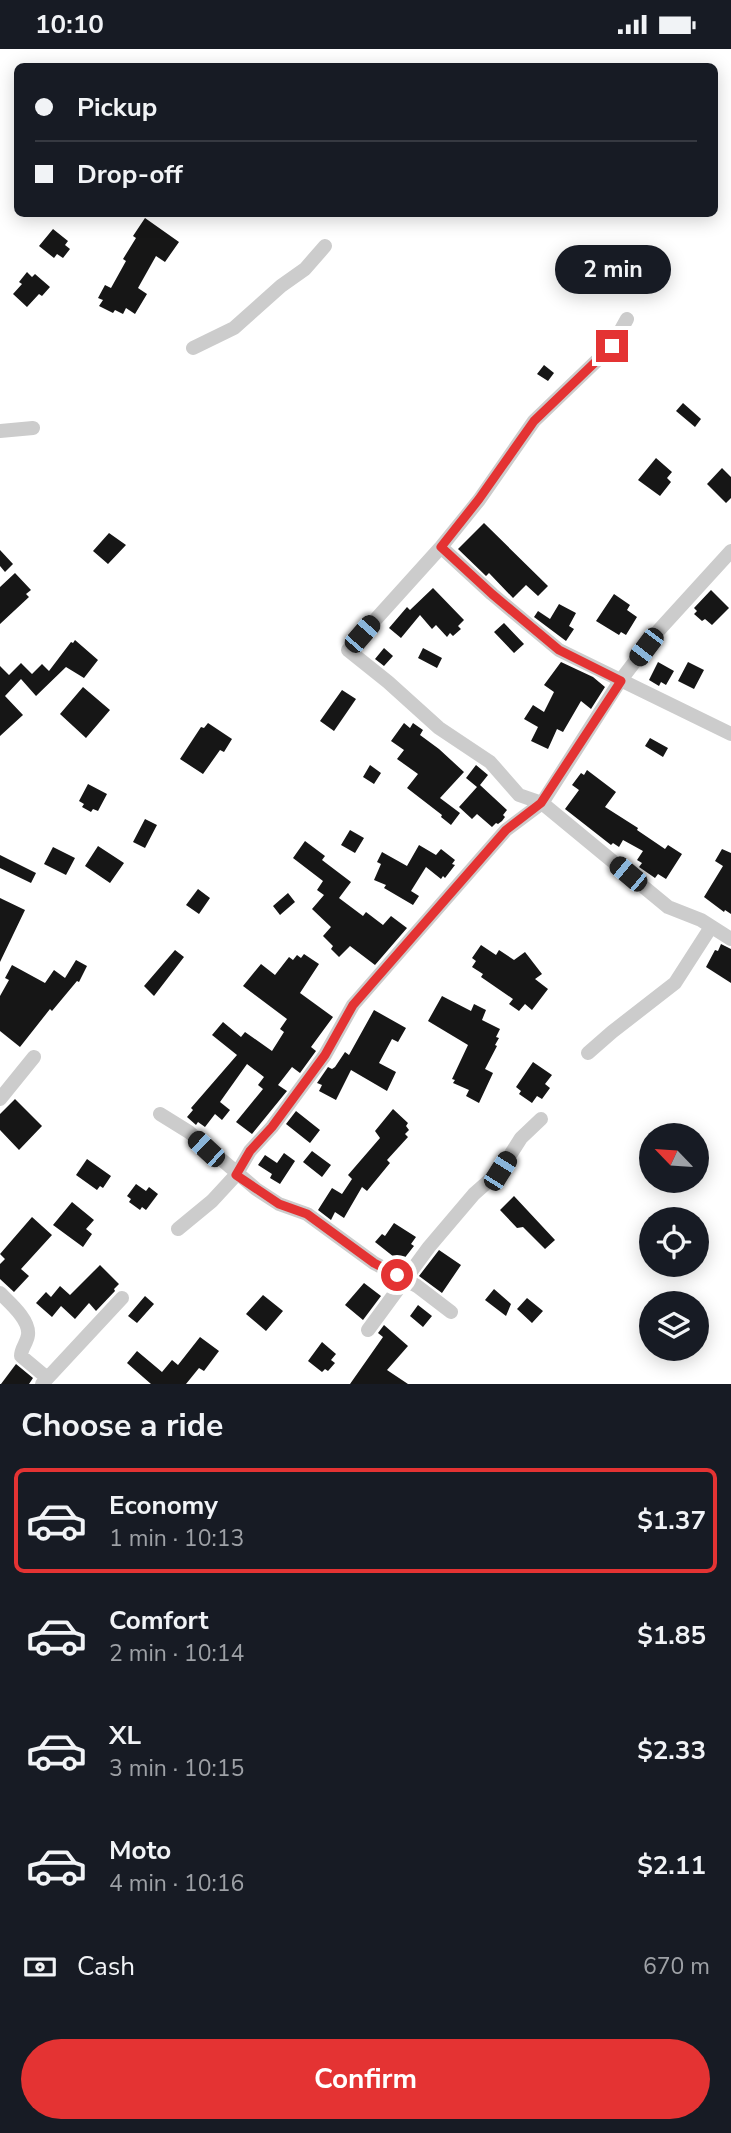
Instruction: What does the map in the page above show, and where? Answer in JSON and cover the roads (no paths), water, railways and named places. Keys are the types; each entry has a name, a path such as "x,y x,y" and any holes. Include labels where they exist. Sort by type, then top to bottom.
{"street":[{"path":"193,348 234,328 304,269 325,246"},
{"path":"627,319 612,346 534,421 441,547 348,650 439,728 490,762 519,795 541,803 668,907 701,920 731,939"},
{"path":"0,431 33,428"},
{"path":"441,547 559,650 731,734"},
{"path":"178,1229 212,1201 236,1175 250,1151 272,1127 325,1055 353,1005 506,830 541,803 621,681 659,630 731,551"},
{"path":"588,1053 675,983 711,927"},
{"path":"0,1099 34,1057"},
{"path":"160,1114 189,1132 236,1175 279,1204 307,1214 374,1263 406,1280 451,1312"},
{"path":"368,1330 435,1239 474,1193 500,1171 521,1138 541,1119"},
{"path":"0,1293 27,1323 28,1337 21,1348 21,1356 44,1381 122,1297"}]}
